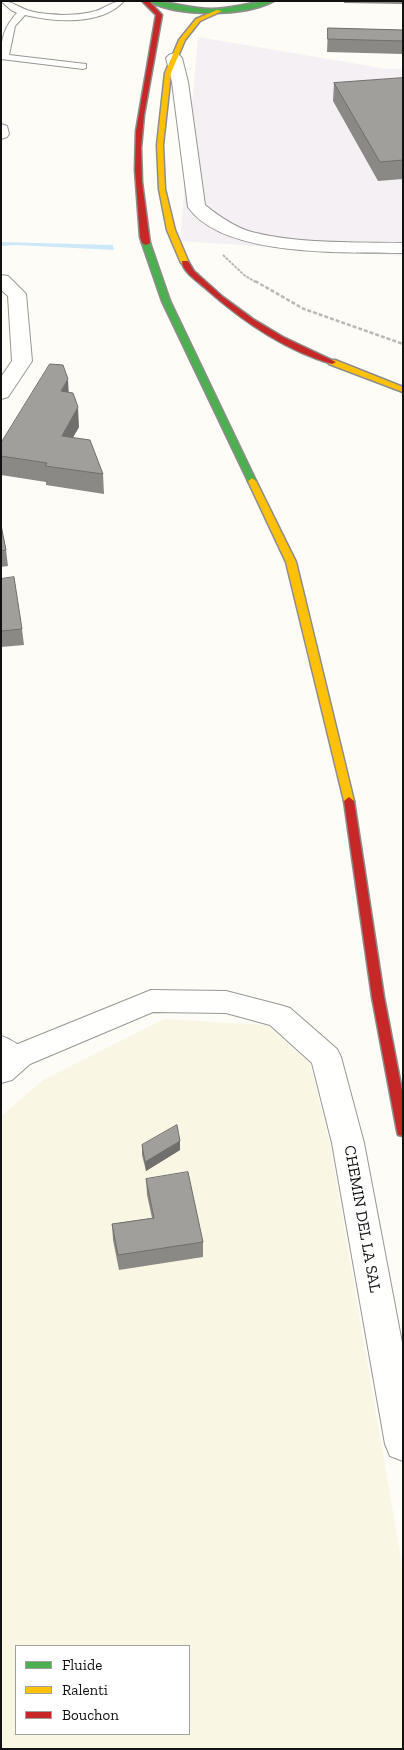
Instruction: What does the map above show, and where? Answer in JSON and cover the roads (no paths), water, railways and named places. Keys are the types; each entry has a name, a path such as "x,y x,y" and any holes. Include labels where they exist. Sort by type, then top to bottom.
{"main road":[{"path":"145,1 159,15 157,36 147,76 138,148 144,237 166,301 291,562 348,796 378,997 403,1131"},
{"path":"151,1 189,10 219,11 245,8 271,1"},
{"path":"219,11 198,20 182,40 168,73 160,145 162,189 171,230 186,266 228,307 256,326 293,346 403,390"}],"street":[{"path":"174,58 180,82 197,207 216,224 251,238 318,246 403,248"},
{"path":"1,128 1,134"},
{"path":"1,280 18,294 22,361 1,393"},
{"name":"CHEMIN DEL LA SAL","path":"7,1056 151,1001 226,1002 280,1016 326,1057 348,1143 403,1444"}],"lane":[{"path":"5,1 10,7 23,12 66,17 87,15 106,10 117,5 120,1"},
{"path":"23,12 6,24 4,57 83,66"}],"water":[{"path":"1,242 113,245 114,250 16,245 1,246"}]}
